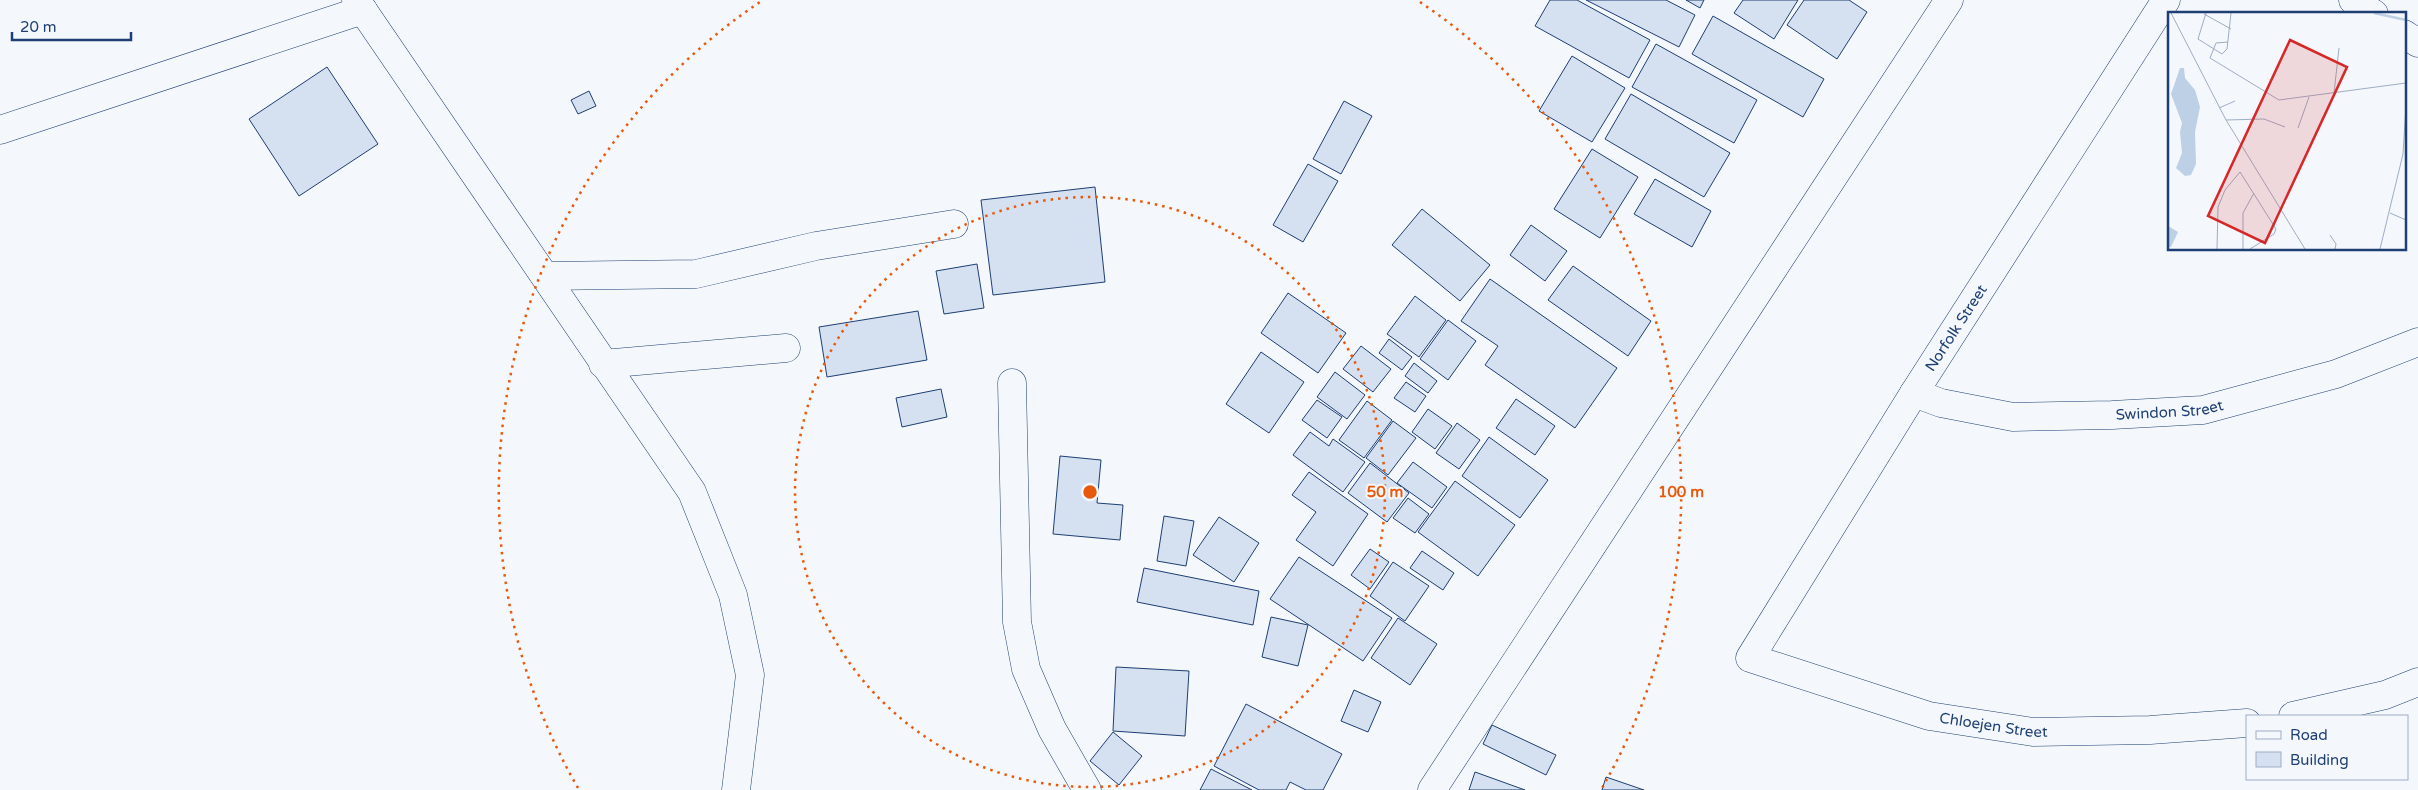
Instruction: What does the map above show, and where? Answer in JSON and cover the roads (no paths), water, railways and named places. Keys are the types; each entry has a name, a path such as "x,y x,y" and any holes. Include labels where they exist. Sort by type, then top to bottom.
{"street":[{"path":"1432,790 1949,0"},
{"name":"Norfolk Street","path":"1750,658 1914,393 2166,0"},
{"path":"2353,0 2371,12"},
{"path":"0,130 360,5 692,492 733,594 750,675 736,790"},
{"path":"2406,35 2418,43"},
{"path":"546,276 696,274 816,246 954,224"},
{"name":"Swindon Street","path":"1914,393 1941,403 2012,416 2112,415 2203,410 2336,374 2418,342"},
{"path":"603,364 786,348"},
{"path":"1012,384 1017,622 1026,669 1052,729 1087,790"},
{"name":"Chloejen Street","path":"1750,658 1929,716 2033,732 2150,730 2246,723"},
{"path":"2297,715 2385,694 2418,682"}]}
